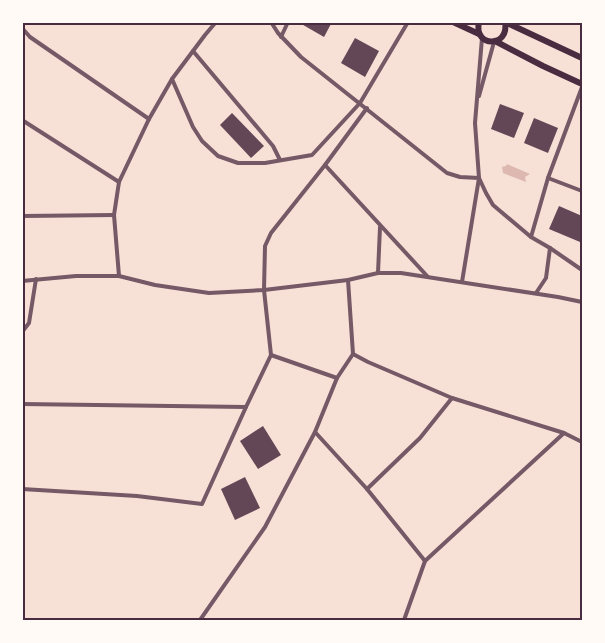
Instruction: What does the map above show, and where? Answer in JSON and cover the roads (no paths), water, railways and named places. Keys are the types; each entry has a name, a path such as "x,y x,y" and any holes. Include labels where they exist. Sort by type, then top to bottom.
{"main road":[{"path":"453,22 486,41 495,42 582,85"},
{"path":"479,22 477,30 480,36"},
{"path":"495,42 503,36 505,22 582,58"}],"street":[{"path":"119,276 114,215 119,182 149,118 172,79 216,22"},
{"path":"272,22 281,37 301,57 447,172 460,177 480,178"},
{"path":"281,37 288,22"},
{"path":"172,79 193,127 202,141 218,156 238,163 265,163 312,155 360,103 408,22"},
{"path":"22,28 30,37 149,118"},
{"path":"462,282 480,178 475,123 480,36"},
{"path":"477,105 495,42"},
{"path":"193,51 273,146 280,160"},
{"path":"531,237 548,178 582,85"},
{"path":"22,489 137,496 202,504 271,355 264,290 265,246 271,233 367,108"},
{"path":"22,120 119,182"},
{"path":"325,165 428,277"},
{"path":"480,178 493,205 531,237 582,270"},
{"path":"548,178 582,191"},
{"path":"22,216 114,215"},
{"path":"378,273 381,226"},
{"path":"536,293 546,278 550,248"},
{"path":"22,281 76,276 119,276 156,285 209,293 264,290 348,280 378,273 401,273 582,302"},
{"path":"22,332 29,323 36,279"},
{"path":"200,621 265,527 315,432 338,378 353,354 348,280"},
{"path":"353,354 452,398 582,440"},
{"path":"271,355 338,378"},
{"path":"367,489 420,438 452,398"},
{"path":"22,404 246,407"},
{"path":"315,432 367,489 425,561"},
{"path":"404,621 425,561 564,433"}]}
